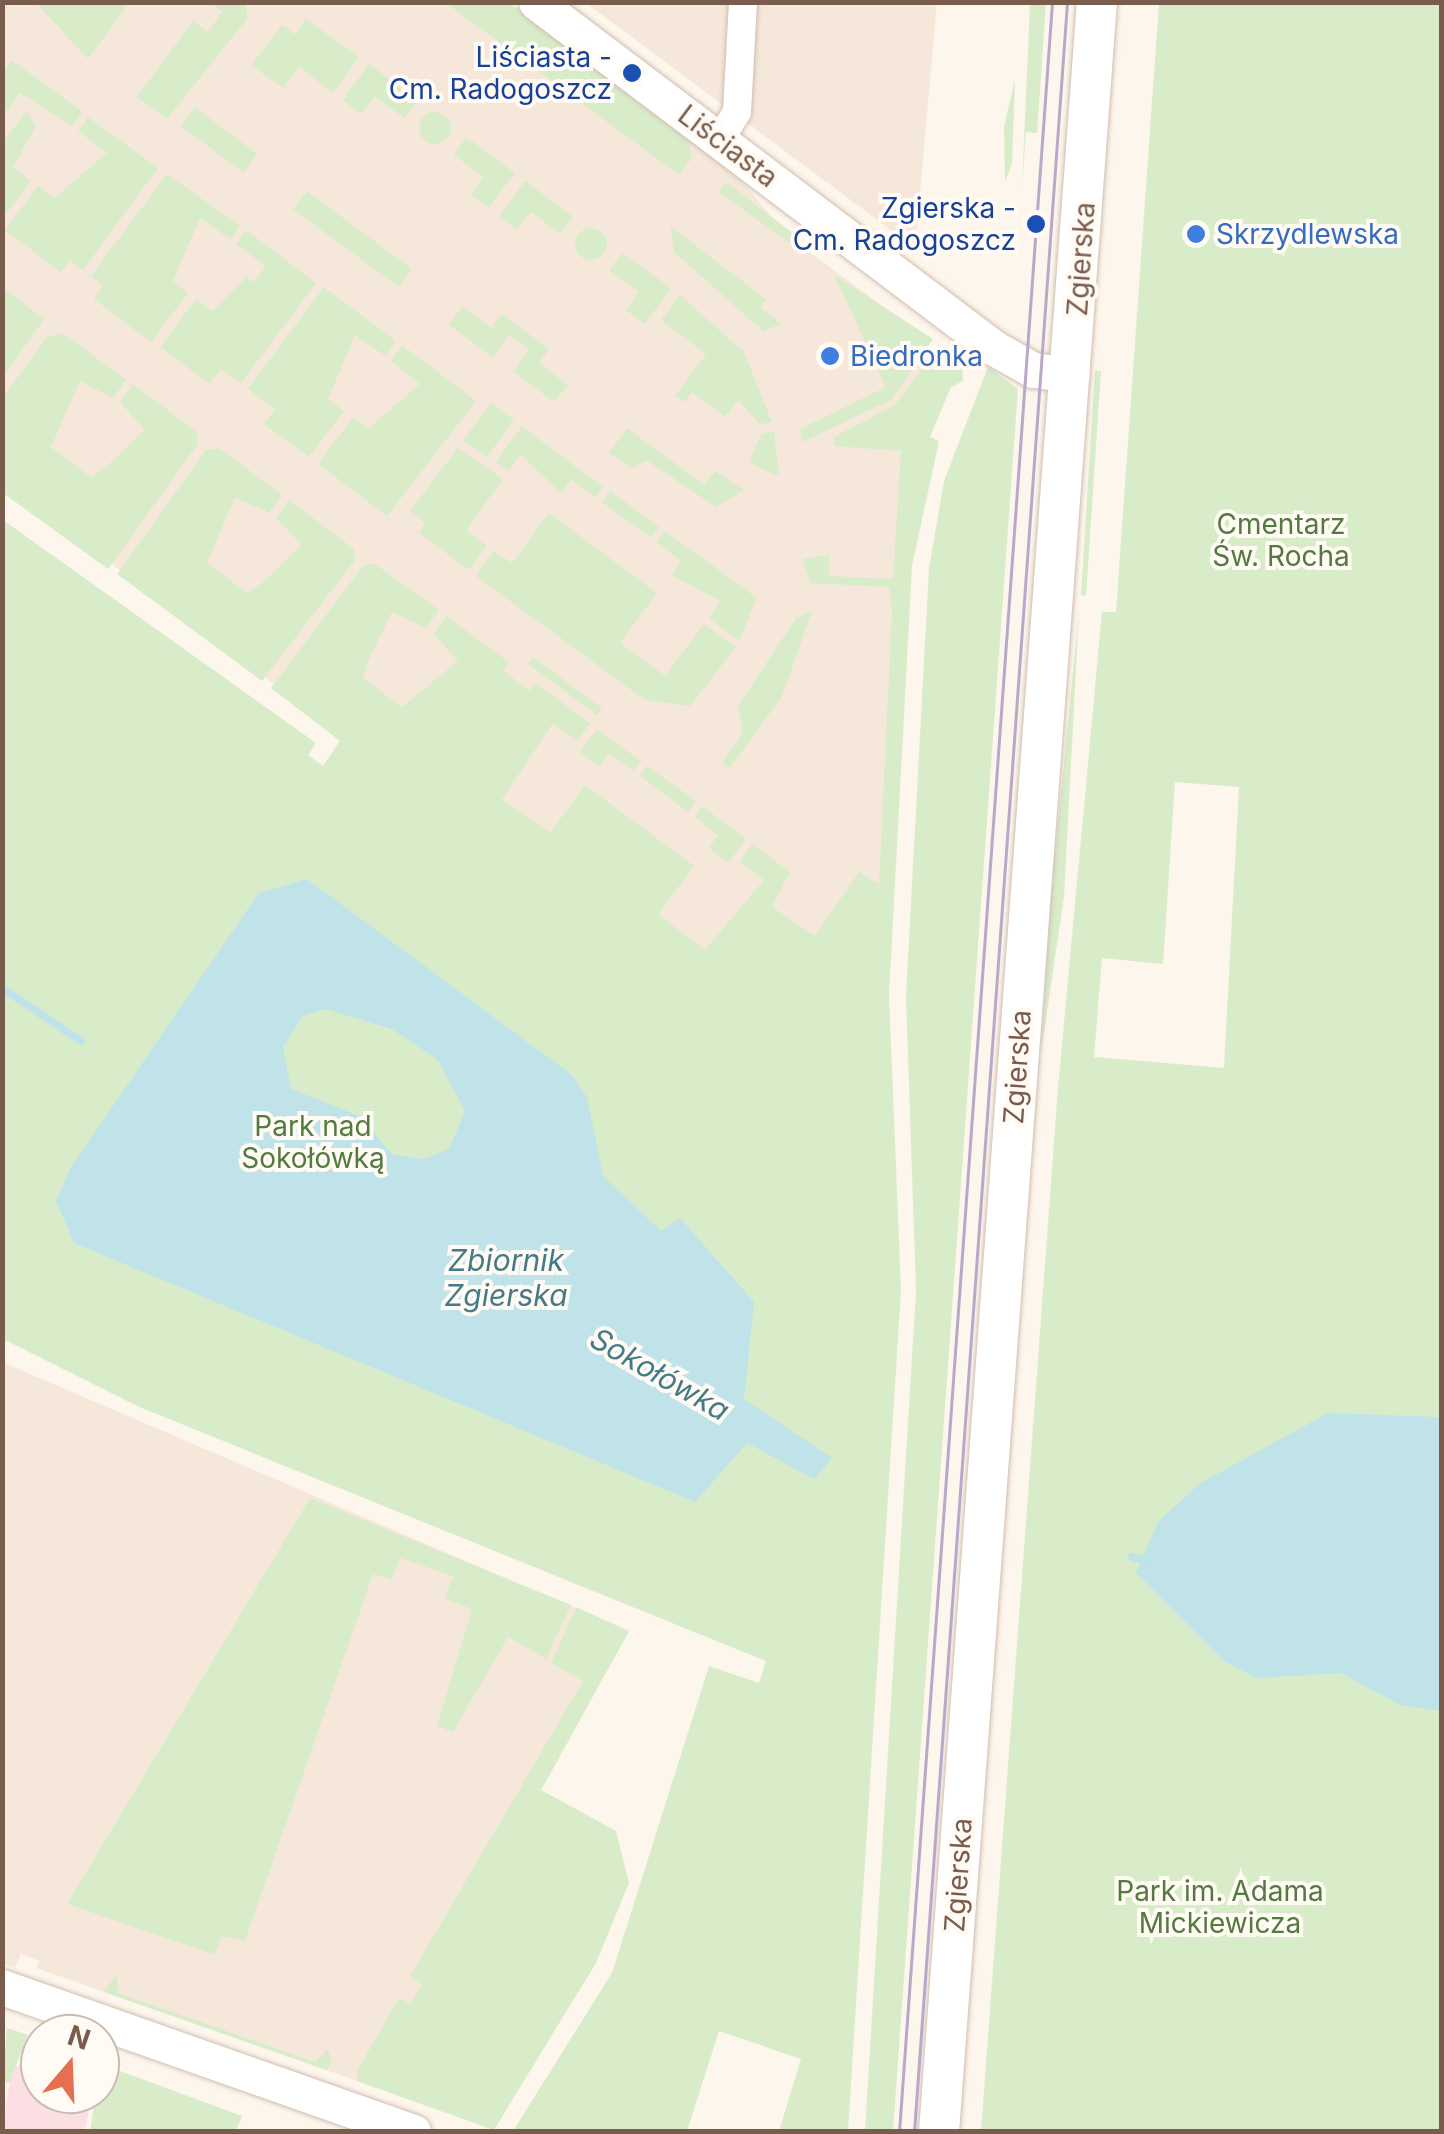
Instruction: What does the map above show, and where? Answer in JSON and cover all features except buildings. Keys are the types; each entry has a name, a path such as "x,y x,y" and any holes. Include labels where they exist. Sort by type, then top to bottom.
{"main road":[{"name":"Zgierska","path":"940,2132 1098,2"}],"street":[{"name":"Liściasta","path":"536,2 1018,364 1072,375"},
{"path":"720,139 738,112 743,2"},
{"path":"2,1987 413,2132"}],"shaded area":[{"path":"3,3 507,3 734,172 787,235 928,340 866,1057 346,737 3,484"},
{"path":"586,3 937,3 915,248"},
{"path":"2,1362 629,1631 377,2088 36,1968 39,1961 21,1954 15,1968 3,1963"},
{"path":"12,2064 20,2067 20,2114 88,2114 85,2131 3,2131"}],"green space":[{"path":"129,2 88,59 36,3"},
{"path":"211,3 246,3 247,19 167,119 137,97 193,21 208,32 222,12"},
{"path":"446,3 510,3 688,137 692,158 679,175"},
{"path":"1030,3 1046,3 1037,133 1026,132 1022,187"},
{"name":"Park im. Adama Mickiewicza","path":"1159,3 1441,3 1441,2131 981,2132 1058,1088 1102,612 1116,612","holes":["1175,782 1239,787 1224,1068 1094,1057 1102,958 1163,964"]},
{"path":"306,19 359,57 333,93 299,67 283,88 251,65 282,25 295,34"},
{"path":"12,60 83,112 72,126 20,93 3,115 3,73"},
{"path":"369,64 418,101 404,118 375,97 361,114 343,100"},
{"path":"1015,80 1012,163 1005,182 1004,127"},
{"path":"195,107 257,154 244,173 181,126"},
{"path":"27,111 36,126 13,167 30,181 3,218 3,142"},
{"path":"435,112 446,117 451,128 446,139 435,144 424,139 419,128 424,117"},
{"path":"88,117 158,168 83,270 70,261 61,272 5,230 38,186 54,198 107,153 78,131"},
{"path":"466,137 515,173 488,208 471,195 483,177 454,155"},
{"path":"167,174 240,226 230,239 200,218 173,281 188,293 151,342 94,299 103,286 91,276"},
{"path":"525,181 573,217 560,234 531,212 517,229 499,216"},
{"path":"726,182 798,237 792,245 719,192"},
{"path":"307,191 412,269 399,287 293,209"},
{"path":"670,226 766,299 761,308 781,324 763,331 674,252"},
{"path":"591,228 602,233 607,244 602,255 591,260 580,255 575,244 580,233"},
{"path":"246,230 316,283 241,383 221,369 210,384 160,347 196,299 213,311 246,277 254,282 266,266 236,244"},
{"path":"622,253 671,288 645,324 626,310 639,292 609,270"},
{"path":"834,275 933,339 891,400 802,442 800,429 886,387"},
{"path":"324,287 396,341 385,356 355,335 328,399 344,411 309,457 264,424 275,409 248,389"},
{"path":"3,288 44,319 3,377"},
{"path":"680,295 744,352 772,422 760,424 738,400 725,417 692,392 685,402 675,396 706,354 661,320"},
{"path":"462,306 491,328 502,314 549,349 539,363 568,385 554,402 514,372 529,349 509,334 493,357 449,325"},
{"path":"63,333 126,380 113,398 80,381 51,447 91,477 145,430 120,402 133,384 197,432 197,445 108,569 3,493 3,397 47,337"},
{"path":"402,345 476,401 387,516 318,464 353,417 369,428 420,384 391,361"},
{"name":"Park nad Sokołówką","path":"939,345 962,362 963,381 951,387 930,437 939,441 912,566 889,995 901,1290 848,2131 779,2131 801,2059 719,2031 687,2131 513,2131 612,1973 709,1666 759,1683 766,1661 137,1406 3,1339 3,520 316,743 308,755 323,766 340,741 271,688 363,566 375,564 439,610 426,628 392,612 363,678 402,707 458,661 434,634 446,616 509,662 503,670 529,691 536,683 590,724 577,741 553,723 502,799 550,833 585,785 694,866 658,914 705,950 764,880 739,862 752,844 790,872 772,907 815,936 859,872 879,884 892,610 889,587 810,583 803,559 829,555 829,576 893,579 901,451 834,446 834,437 895,405"},
{"path":"988,367 1018,389 893,2131 865,2131 916,1291 906,996 929,568 944,481"},
{"path":"1095,371 1101,371 1086,596 1081,595"},
{"path":"491,403 514,420 487,457 463,440"},
{"path":"522,426 603,487 596,498 571,480 561,493 521,455 508,471 496,462"},
{"path":"627,428 704,485 715,471 744,490 716,507 646,460 633,469 609,453"},
{"path":"774,431 779,474 774,475 749,462 761,434"},
{"path":"219,448 282,495 269,513 235,497 207,563 247,593 302,545 276,518 289,500 354,549 355,560 262,681 117,574 206,450"},
{"path":"458,448 503,479 466,530 487,546 469,570 419,533 425,523 410,511"},
{"path":"610,491 659,527 651,538 602,502"},
{"path":"549,513 657,593 620,643 665,676 704,624 736,647 690,706 645,700 476,576 494,551 512,563"},
{"path":"665,531 757,598 739,641 709,618 720,601 672,575 681,561 657,542"},
{"path":"812,611 782,696 730,768 722,762 743,733 738,706 796,618"},
{"path":"1079,611 1064,896 1041,1053 1051,894"},
{"path":"533,657 602,708 597,715 528,664"},
{"path":"597,729 641,761 634,771 609,753 599,766 580,752"},
{"path":"647,766 696,801 688,812 640,776"},
{"path":"702,806 746,839 728,863 709,848 718,835 695,817"},
{"path":"310,1498 571,1605 546,1659 508,1637 453,1732 437,1726 472,1609 445,1599 453,1576 400,1558 392,1580 373,1574 245,1941 222,1936 215,1955 67,1904"},
{"path":"576,1607 629,1631 541,1790 616,1831 629,1883 596,1963 494,2130 357,2081 357,2071 399,1998 410,2004 422,1984 410,1976 583,1681 551,1663"},
{"path":"117,1973 118,1993 315,2062 328,2049 332,2062 327,2070 104,1992"},
{"path":"7,2028 20,2032 20,2055 9,2083 2,2081"},
{"path":"120,2071 242,2116 236,2131 90,2131 93,2114 120,2114"}],"water":[{"name":"Zbiornik Zgierska","path":"307,879 572,1075 587,1097 603,1176 661,1231 680,1218 754,1302 744,1399 832,1458 814,1479 747,1443 695,1502 74,1243 56,1201 71,1167 259,893","holes":["325,1009 392,1029 438,1060 465,1111 449,1149 423,1159 393,1155 359,1116 291,1089 283,1047 303,1016"]},
{"path":"1328,1413 1441,1417 1441,1711 1400,1705 1341,1673 1256,1678 1224,1661 1136,1573 1158,1522 1199,1484"}],"waterway":[{"name":"Sokołówka","path":"2,988 81,1041"},
{"name":"Sokołówka","path":"1132,1557 1148,1561"}],"tram line":[{"path":"899,2132 1052,2"},
{"path":"914,2132 1067,2"}],"place":[{"name":"Liściasta - Cm. Radogoszcz","path":"632,73"},
{"name":"Zgierska - Cm. Radogoszcz","path":"1036,224"},
{"name":"Skrzydlewska","path":"1196,234"},
{"name":"Biedronka","path":"830,356"}],"park label":[{"name":"Cmentarz Św. Rocha","path":"1281,540"}]}
